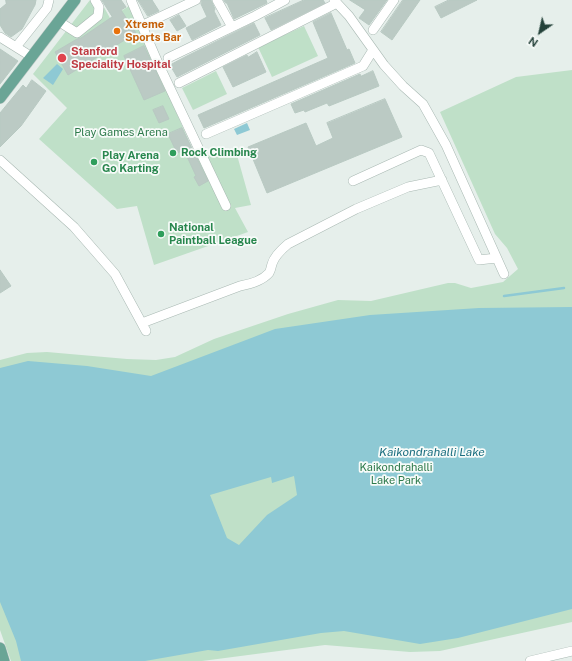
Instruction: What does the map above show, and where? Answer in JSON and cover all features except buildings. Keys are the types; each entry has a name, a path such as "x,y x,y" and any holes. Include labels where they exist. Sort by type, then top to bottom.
{"main road":[{"path":"1,94 32,57 75,0"},
{"path":"0,648 4,661"}],"street":[{"path":"16,47 46,5 53,0"},
{"path":"58,21 77,33 98,16 99,7 94,0"},
{"path":"131,0 158,63 226,206"},
{"path":"143,25 196,0"},
{"path":"217,0 232,27"},
{"path":"168,58 285,0"},
{"path":"373,30 394,0"},
{"path":"179,83 335,1 349,16 384,65 403,86 423,104 446,145 504,274"},
{"path":"0,38 32,57"},
{"path":"206,134 363,66 373,50"},
{"path":"353,181 421,150 429,153 479,260 496,258"},
{"path":"0,160 79,233 114,274 144,327 240,286 253,283 263,278 270,272 272,262 288,244 356,209 408,187 442,180"},
{"path":"530,661 572,651"}],"green space":[{"name":"Play Games Arena","path":"90,0 100,0 110,18 129,6 192,148 201,149 208,155 237,155 251,205 235,208 248,232 154,265 137,206 117,209 39,139 67,108 33,74"},
{"path":"304,26 318,56 272,77 258,47"},
{"name":"Kaikondrahalli Lake","path":"572,70 572,622 440,651 410,652 325,645 202,661 11,661 0,630 0,360 27,353 47,352 156,360 175,357 214,339 288,314 338,300 371,301 448,283 455,283 471,288 503,282 518,269 507,248 495,234 440,112 516,77"},
{"path":"216,71 227,94 193,110 182,88"}],"water":[{"path":"57,64 63,69 53,85 43,78"},
{"path":"247,123 250,130 237,135 234,129"},
{"name":"Kaikondrahalli Lake","path":"572,307 572,609 458,638 420,644 344,631 321,633 218,651 208,650 145,661 21,661 16,641 0,602 0,368 28,361 87,366 151,376 275,329 370,315 479,308","holes":["294,476 297,495 267,515 239,545 227,538 210,495 271,477 272,483"]}],"waterway":[{"path":"504,296 564,288"}],"place":[{"name":"Xtreme Sports Bar","path":"117,31"},
{"name":"Stanford Speciality Hospital","path":"62,58"},
{"name":"Rock Climbing","path":"173,153"},
{"name":"Play Arena Go Karting","path":"94,162"},
{"name":"National Paintball League","path":"161,234"}],"park label":[{"name":"Kaikondrahalli Lake Park","path":"396,474"}]}
